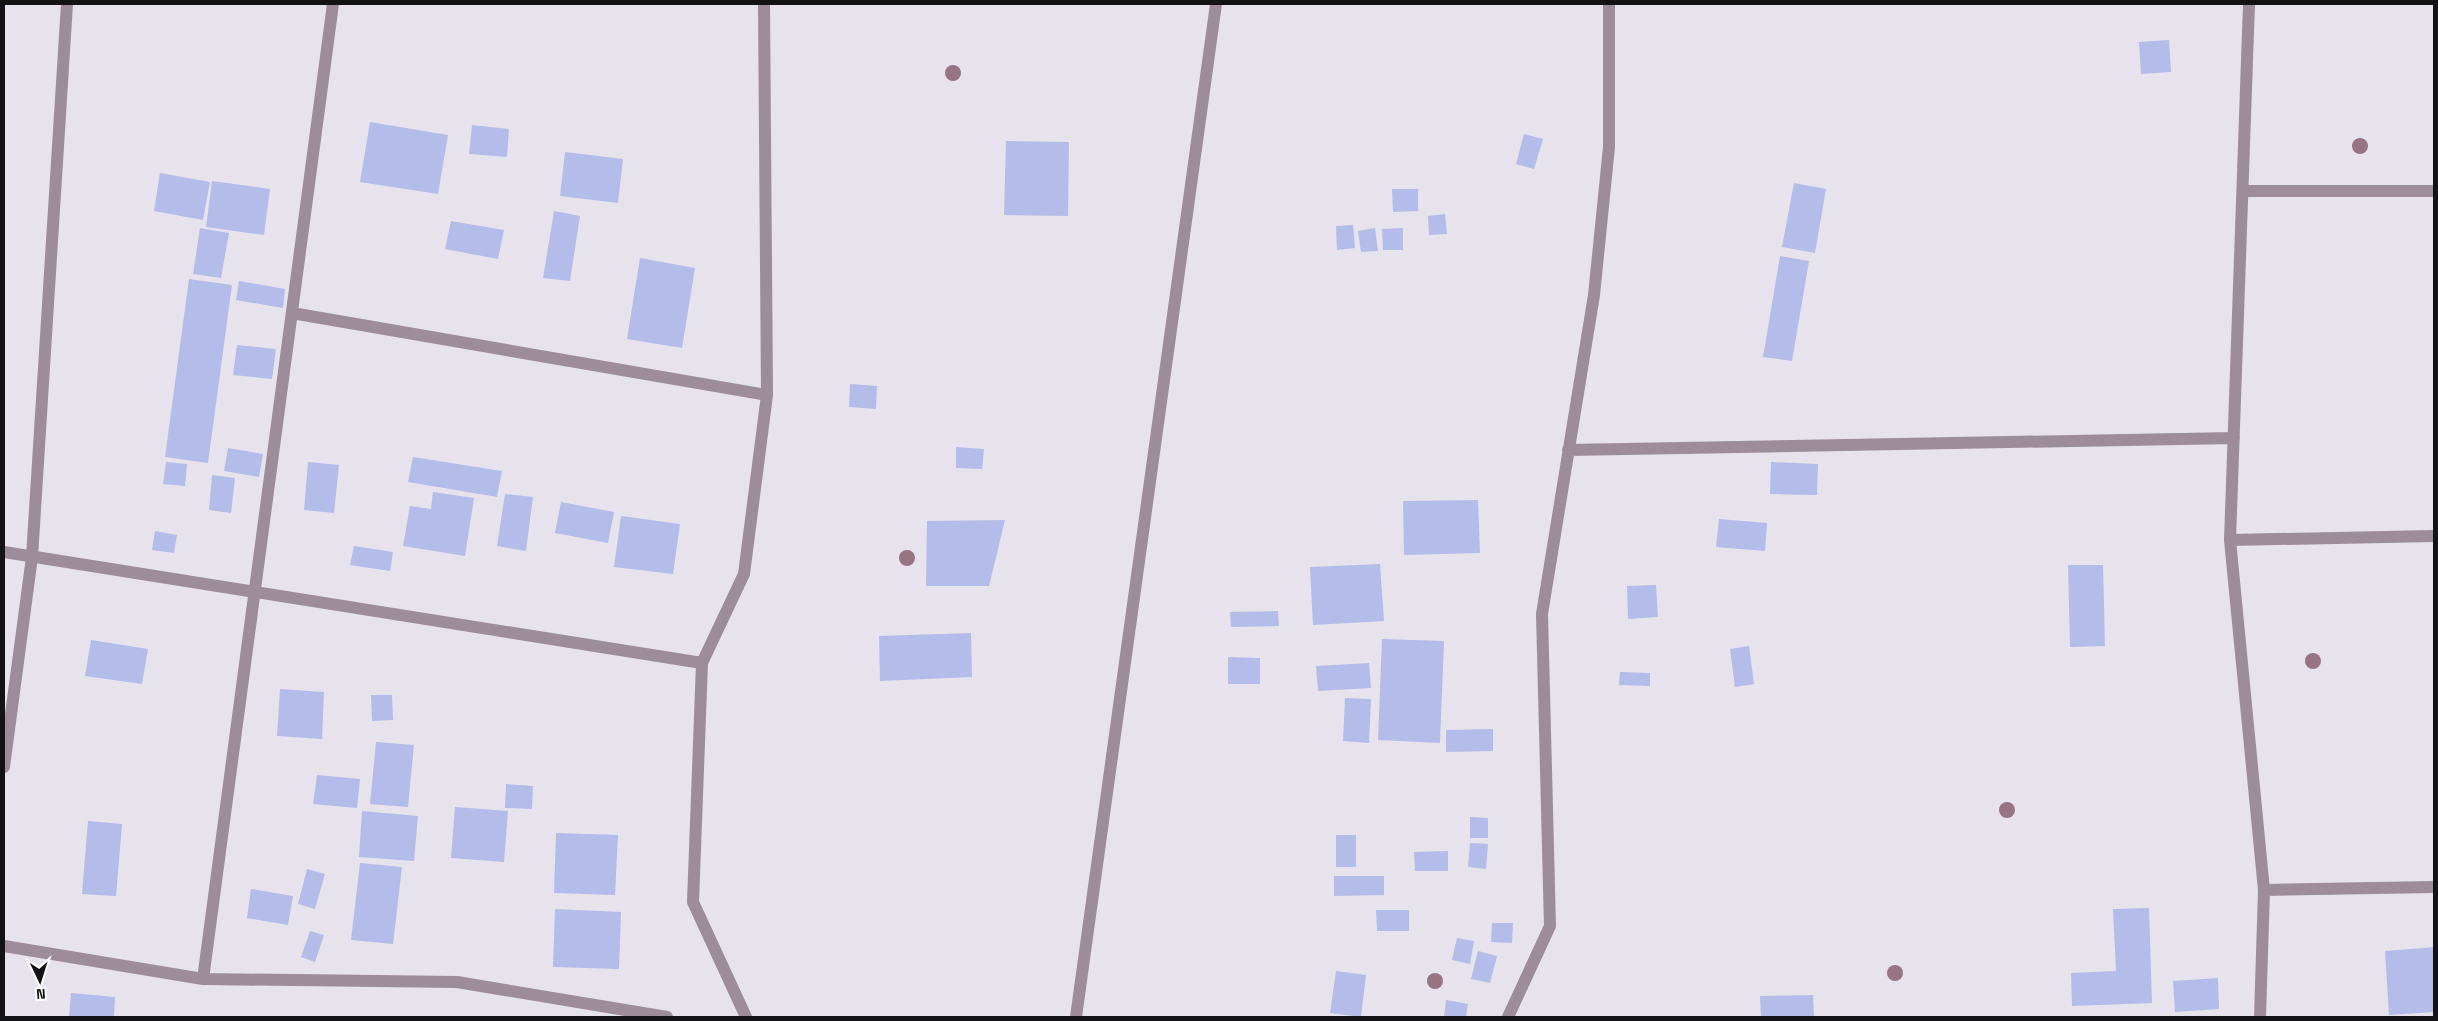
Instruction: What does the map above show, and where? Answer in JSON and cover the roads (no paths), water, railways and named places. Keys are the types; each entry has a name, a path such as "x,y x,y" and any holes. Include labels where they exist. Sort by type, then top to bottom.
{"street":[{"path":"4,767 32,557 67,4"},
{"path":"203,979 333,4"},
{"path":"746,1017 693,902 702,663 744,574 767,395 764,4"},
{"path":"1076,1017 1216,4"},
{"path":"1508,1017 1550,926 1542,614 1594,295 1608,157 1609,4"},
{"path":"2249,4 2230,540 2264,890 2260,1017"},
{"path":"2243,191 2434,190"},
{"path":"292,313 767,395"},
{"path":"1568,450 2234,438"},
{"path":"2230,540 2434,536"},
{"path":"4,552 702,663"},
{"path":"2264,890 2434,887"},
{"path":"4,946 203,979 457,982 667,1017"}]}
